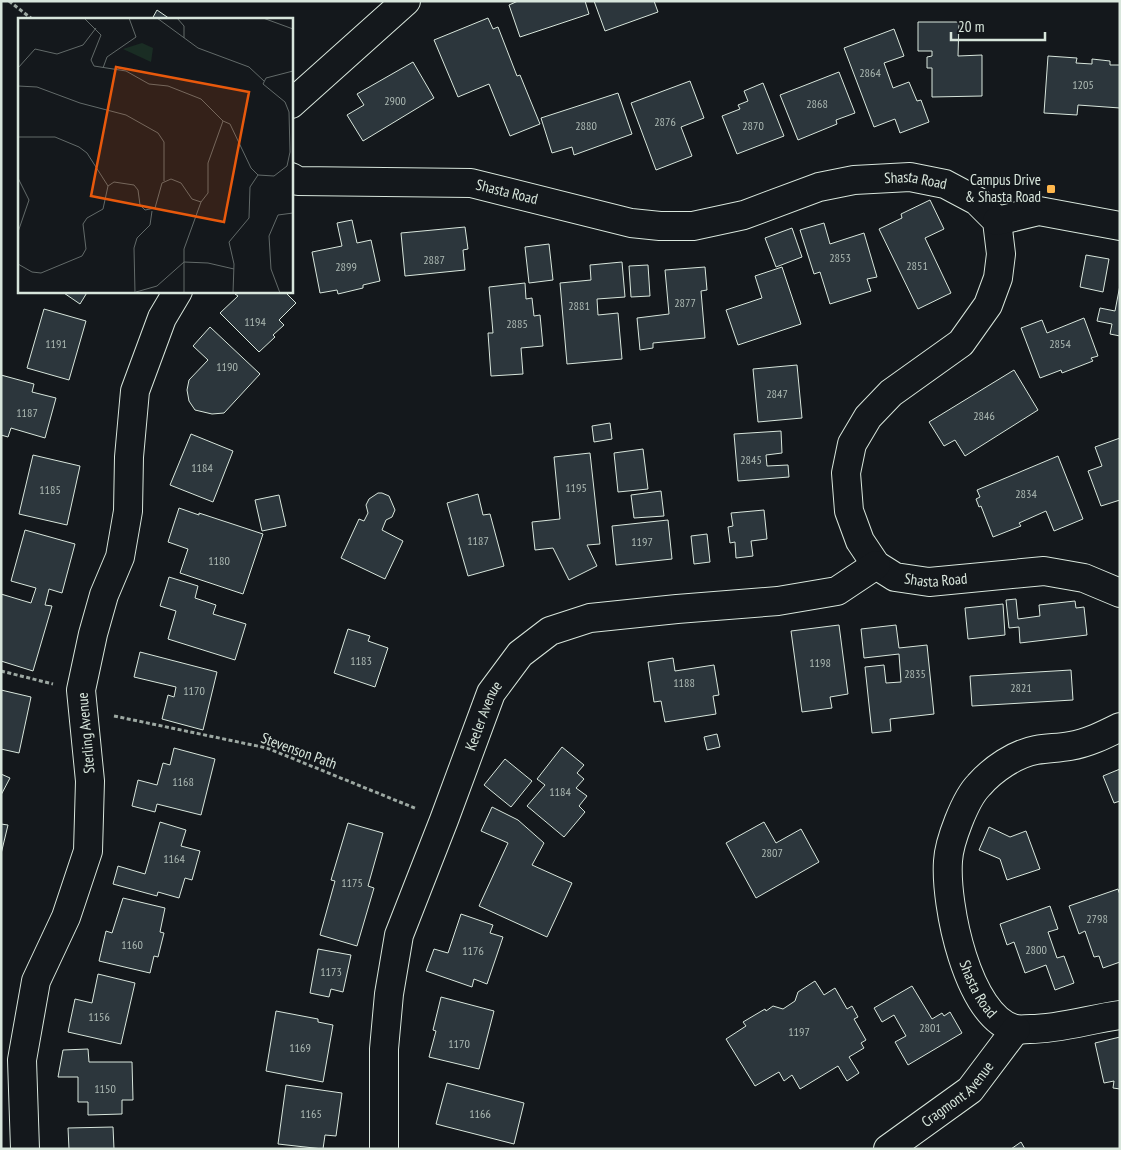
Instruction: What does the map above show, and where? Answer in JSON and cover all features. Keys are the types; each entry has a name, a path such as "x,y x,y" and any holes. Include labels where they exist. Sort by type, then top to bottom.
{"street":[{"path":"292,103 406,1"},
{"name":"Shasta Road","path":"292,178 298,182 471,183 631,223 660,226 692,226 744,215 819,187 854,180 910,177 945,184 977,201 997,222 1001,254 998,278 988,305 961,343 891,393 868,417 852,444 846,473 849,511 860,541 876,565 895,577 929,582 1044,571 1084,578 1120,593"},
{"path":"997,222 1039,211 1120,226"},
{"name":"Sterling Avenue","path":"26,1149 22,1060 36,981 66,917 88,851 90,781 81,700 93,634 104,596 120,557 128,511 129,457 135,391 162,318 177,292"},
{"name":"Keeler Avenue","path":"384,1149 384,1049 389,994 399,935 491,692 520,654 550,631 590,618 778,601 837,591 876,565"},
{"name":"Shasta Road","path":"1120,727 1102,737 1071,746 1034,751 999,765 977,786 962,809 948,860 948,892 953,923 971,981 986,1006 1000,1022 1016,1029 1050,1029 1120,1015"},
{"name":"Cragmont Avenue","path":"888,1149 970,1090 1016,1029"}],"path":[{"path":"9,1 31,18"},
{"name":"Stevenson Path","path":"1,671 81,700 267,748 444,820"}],"building":[{"path":"518,1 585,1 589,14 520,37 509,5"},
{"path":"594,1 654,1 658,12 605,31"},
{"path":"157,10 169,18 153,18"},
{"path":"488,18 493,29 498,27 517,76 520,75 540,124 510,136 489,84 458,97 434,40"},
{"path":"918,22 959,22 958,56 982,55 982,96 932,97 932,68 927,68 927,57 932,56 932,51 918,51"},
{"path":"894,29 904,56 884,63 893,88 909,82 917,101 921,100 929,122 900,133 895,119 874,127 844,48"},
{"path":"1048,56 1077,58 1076,63 1092,64 1092,59 1110,61 1110,65 1120,65 1120,108 1078,105 1077,115 1044,113"},
{"path":"413,62 434,98 363,141 347,115 364,105 357,94"},
{"path":"839,72 855,113 836,120 837,124 798,140 780,95"},
{"path":"690,81 704,118 681,127 692,156 656,170 631,103"},
{"path":"763,83 784,136 737,154 722,116 740,109 738,105 748,101 744,91"},
{"path":"618,93 632,134 574,155 572,147 552,153 541,118"},
{"path":"930,200 944,229 925,238 951,293 918,309 879,229 902,218 901,214"},
{"path":"352,220 357,243 371,240 380,281 363,285 363,288 338,294 337,290 320,293 312,252 342,246 337,223"},
{"path":"824,223 830,244 864,233 877,277 867,279 871,291 830,304 820,272 814,274 800,230"},
{"path":"465,227 468,249 463,250 465,270 405,276 401,233"},
{"path":"792,228 802,257 776,267 765,238"},
{"path":"549,244 553,280 529,283 525,247"},
{"path":"1086,255 1109,259 1103,292 1080,287"},
{"path":"622,262 625,297 597,299 598,315 618,313 622,359 567,364 560,283 591,280 590,265"},
{"path":"648,265 650,296 631,297 629,266"},
{"path":"705,267 707,290 701,291 705,338 653,343 653,348 640,350 637,318 669,314 665,270"},
{"path":"782,267 801,324 738,345 726,310 762,298 755,276"},
{"path":"525,283 526,299 532,298 534,316 540,315 543,346 521,348 523,374 491,376 488,333 493,333 489,287"},
{"path":"1120,285 1120,336 1110,334 1112,324 1097,321 1100,308 1115,311"},
{"path":"62,292 87,292 80,304"},
{"path":"237,292 285,292 296,303 279,320 284,325 273,335 275,337 259,352 220,313 238,296 235,294"},
{"path":"44,309 86,321 69,380 27,368"},
{"path":"1084,318 1098,356 1091,358 1093,361 1062,373 1061,370 1040,378 1021,328 1042,320 1047,333"},
{"path":"210,327 260,374 224,413 212,414 195,410 189,401 187,390 189,380 208,360 193,346"},
{"path":"797,365 802,418 758,422 753,369"},
{"path":"1014,370 1038,410 965,456 955,440 944,446 929,422"},
{"path":"1,375 34,384 32,392 56,398 45,438 11,428 8,437 1,435"},
{"path":"610,423 612,439 594,442 592,426"},
{"path":"781,431 782,453 766,455 767,466 788,465 789,477 738,481 734,434"},
{"path":"191,434 233,451 213,502 170,485"},
{"path":"1120,438 1120,500 1101,506 1088,471 1102,466 1095,447"},
{"path":"643,449 648,489 618,492 614,453"},
{"path":"590,453 600,544 587,545 597,566 569,580 553,548 535,550 532,522 560,519 554,457"},
{"path":"33,455 80,466 67,525 19,514"},
{"path":"1058,456 1083,519 1054,531 1046,511 1019,523 1021,526 993,537 981,506 979,507 976,499 980,497 977,490"},
{"path":"661,491 664,516 634,518 631,495"},
{"path":"378,493 389,496 395,510 392,517 386,520 382,530 403,541 385,579 341,558 359,519 364,521 368,513 366,505 369,499"},
{"path":"478,494 483,515 490,514 504,566 468,576 447,503"},
{"path":"279,495 286,526 262,531 255,500"},
{"path":"179,508 263,534 243,594 180,573 188,549 168,542"},
{"path":"764,510 767,539 751,541 753,556 736,558 735,542 730,543 728,527 733,526 731,513"},
{"path":"668,520 672,559 616,565 612,526"},
{"path":"25,530 75,544 62,593 49,589 45,605 52,606 33,671 1,661 1,594 31,603 36,588 11,581"},
{"path":"707,534 710,562 694,564 691,536"},
{"path":"169,577 198,586 195,598 216,605 213,614 246,624 235,660 168,639 176,611 160,606"},
{"path":"1016,599 1018,619 1040,616 1039,605 1075,601 1076,608 1084,607 1087,635 1020,643 1019,627 1009,628 1006,600"},
{"path":"1003,604 1005,635 968,639 965,608"},
{"path":"839,625 848,694 830,697 832,708 802,712 791,631"},
{"path":"896,625 899,648 927,645 934,714 890,719 891,731 872,733 865,667 884,665 886,683 901,682 899,654 864,658 861,629"},
{"path":"348,629 370,636 368,641 388,648 375,687 334,673"},
{"path":"140,652 217,672 203,730 162,719 168,695 174,697 176,687 134,677"},
{"path":"673,658 675,671 714,665 719,695 713,696 716,714 665,722 661,701 654,702 648,662"},
{"path":"1071,670 1073,700 972,706 970,676"},
{"path":"1,690 31,697 19,753 1,749"},
{"path":"717,734 720,747 707,750 704,737"},
{"path":"562,747 584,765 577,773 584,779 576,788 587,796 579,806 585,812 564,837 527,806 545,785 537,779"},
{"path":"174,748 215,759 201,815 157,804 155,812 132,806 138,780 157,785 163,763 170,765"},
{"path":"505,759 532,781 511,807 484,785"},
{"path":"1120,769 1120,801 1114,803 1103,776"},
{"path":"1,774 10,778 1,795"},
{"path":"492,807 518,820 544,843 532,865 572,883 547,937 479,906 508,843 481,831"},
{"path":"160,822 186,830 181,846 200,851 192,880 185,878 179,898 158,892 157,896 113,884 118,866 145,874"},
{"path":"764,822 776,843 801,829 819,862 756,898 726,843"},
{"path":"348,823 383,833 368,886 374,888 357,946 320,935 335,881 331,880"},
{"path":"1,824 8,825 1,854"},
{"path":"989,827 1010,837 1026,831 1040,869 1007,880 1000,859 979,850"},
{"path":"1118,889 1120,895 1120,962 1103,968 1099,956 1094,957 1085,931 1079,934 1069,906"},
{"path":"123,898 165,908 160,932 164,933 158,957 154,956 150,973 99,961 106,931 112,933"},
{"path":"1050,906 1058,929 1048,932 1057,958 1064,956 1074,983 1055,990 1046,965 1025,973 1014,942 1007,945 1000,924"},
{"path":"461,914 493,925 490,933 503,937 487,984 474,979 472,987 426,971 434,949 448,953"},
{"path":"318,949 351,955 343,992 331,989 329,997 310,993"},
{"path":"98,974 135,983 121,1044 68,1032 75,999 92,1003"},
{"path":"815,981 824,995 835,988 847,1009 852,1006 858,1017 854,1019 866,1040 861,1043 864,1048 849,1057 859,1073 847,1081 838,1066 800,1089 792,1075 784,1081 779,1072 755,1086 726,1039 746,1026 743,1022 765,1009 766,1011 773,1006 783,1009 795,1001 798,992"},
{"path":"912,986 932,1019 942,1013 944,1016 950,1012 962,1033 908,1065 895,1042 906,1036 894,1015 882,1022 874,1008"},
{"path":"441,997 494,1011 479,1069 429,1057 436,1031 433,1030"},
{"path":"276,1011 318,1019 318,1022 333,1025 323,1082 266,1071"},
{"path":"1120,1037 1120,1089 1113,1088 1114,1081 1104,1083 1095,1043"},
{"path":"88,1049 89,1062 132,1062 133,1100 122,1100 122,1114 88,1115 88,1102 78,1102 78,1077 58,1077 63,1050"},
{"path":"447,1083 524,1103 514,1144 436,1124"},
{"path":"286,1085 342,1093 336,1136 325,1135 323,1149 278,1144"},
{"path":"113,1127 114,1149 69,1149 68,1128"},
{"path":"1021,1142 1025,1149 1011,1149"}],"place":[{"name":"Campus Drive & Shasta Road","path":"1051,189"}]}
